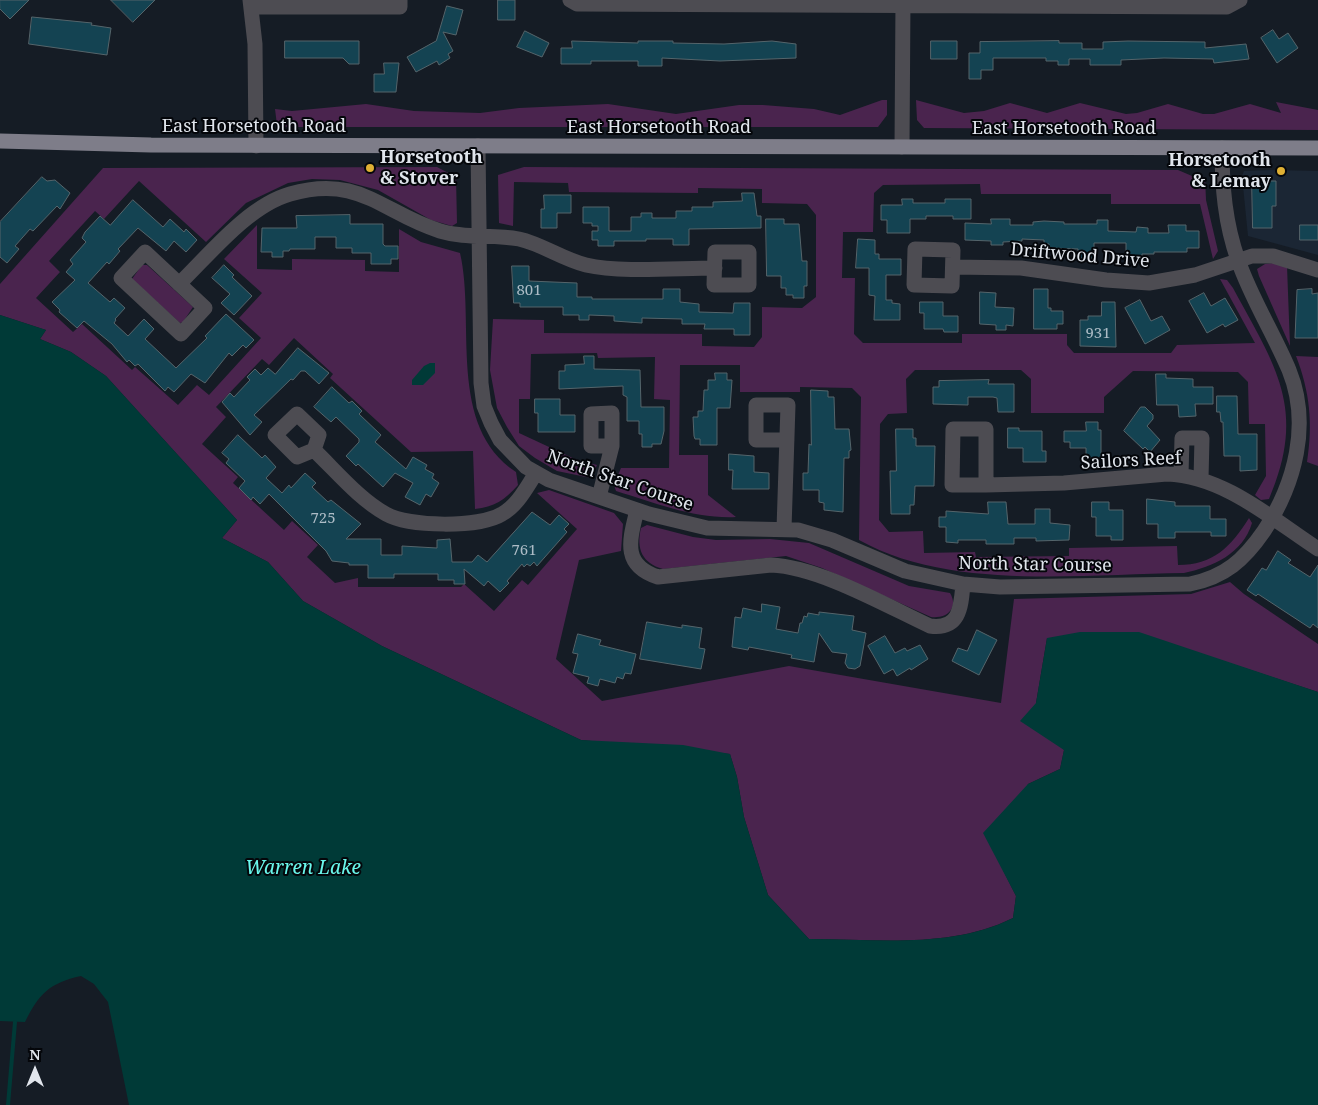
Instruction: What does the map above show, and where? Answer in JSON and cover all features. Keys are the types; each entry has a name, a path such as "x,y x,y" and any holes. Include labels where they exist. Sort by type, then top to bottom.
{"main road":[{"name":"East Horsetooth Road","path":"0,141 256,146 1318,148"}],"street":[{"path":"256,146 255,44 250,3 400,7 400,0"},
{"path":"570,0 577,4 902,3 1227,7 1240,0"},
{"path":"902,3 902,148"},
{"name":"North Star Course","path":"478,146 481,383 484,406 500,440 512,454 536,473 599,497 683,524 708,528 784,530 820,535 905,571 963,584 1000,587 1190,584 1207,580 1224,574 1244,558 1272,519 1290,482 1296,458 1299,411 1289,370 1251,293 1238,260 1224,209 1222,148"},
{"path":"179,284 263,206 289,194 309,190 346,190 366,196 421,225 442,232 480,238 520,240 569,260 605,268 714,268"},
{"path":"145,252 179,284 205,308 181,334 121,278 145,252"},
{"name":"Driftwood Drive","path":"953,267 1021,268 1106,280 1149,283 1195,275 1252,256 1273,256 1318,270"},
{"path":"1181,475 1182,438 1202,438 1201,479"},
{"path":"784,530 787,440"},
{"path":"599,497 612,446"},
{"path":"314,450 376,507 401,520 415,522 479,522 491,520 515,504 536,473"},
{"name":"Sailors Reef","path":"986,485 1064,483 1181,475 1201,479 1219,486 1318,549"},
{"path":"637,510 630,540 630,552 642,569 658,577 771,565 785,566 816,574 930,626 938,627 948,624 959,614 963,584"}],"shaded area":[{"path":"882,100 887,100 887,115 878,127 283,127 277,125 275,109 292,111 366,104 414,111 480,113 519,108 608,104 676,114 739,105 763,105 814,109 840,115"},
{"path":"916,100 964,113 984,111 1010,103 1047,113 1080,103 1126,114 1137,113 1168,104 1203,114 1214,114 1250,104 1281,113 1276,102 1318,110 1318,130 924,128 917,120"},
{"path":"437,167 456,177 457,223 452,226 431,220 378,190 340,180 312,179 288,183 246,203 206,242 139,181 104,219 95,211 49,261 60,272 36,298 73,332 82,324 132,370 135,367 178,405 197,385 209,395 261,338 239,318 262,293 224,259 257,225 257,269 292,270 292,259 365,260 365,271 399,272 399,229 421,242 460,253 464,280 468,371 472,401 480,428 494,452 516,472 518,485 504,499 488,507 475,509 473,451 411,452 330,378 333,374 294,338 269,365 262,359 216,407 226,417 202,444 238,477 233,483 284,530 292,521 318,545 307,557 335,583 358,578 358,587 461,587 464,584 494,611 522,580 528,585 577,529 537,493 549,490 614,513 623,524 621,551 579,560 556,659 602,701 789,666 1001,703 1014,599 1191,594 1230,582 1244,594 1318,644 1318,692 1223,661 1047,638 1036,703 1064,750 1060,769 1028,784 1003,870 1016,896 1013,918 989,928 939,938 887,941 809,939 768,895 744,817 737,777 730,754 581,740 382,646 303,601 268,562 222,538 237,520 106,376 71,352 40,339 46,330 0,315 0,284 103,168"},
{"path":"524,167 1178,170 1192,176 1205,177 1206,200 1218,251 1213,259 1200,204 1111,204 1111,194 981,194 980,184 883,185 874,193 873,232 843,232 842,278 855,278 854,334 863,343 962,343 962,334 1067,334 1067,345 1074,353 1171,353 1177,345 1255,343 1220,279 1227,280 1262,341 1273,365 1286,413 1286,439 1280,467 1269,499 1261,500 1255,495 1266,476 1265,424 1249,424 1248,382 1238,372 1133,371 1104,397 1104,413 1031,413 1031,379 1021,370 915,370 906,379 907,413 888,414 880,424 879,520 889,532 923,531 924,553 975,552 976,557 1069,556 1069,548 1177,546 1178,565 1190,564 1211,558 1228,546 1249,518 1252,523 1248,534 1234,551 1215,563 1184,573 1017,576 975,573 934,567 895,556 859,540 861,397 852,388 800,387 800,392 740,392 740,365 680,365 679,455 708,455 708,495 736,517 690,513 616,491 614,485 621,468 669,468 670,400 654,399 655,357 598,358 597,353 531,354 530,399 519,399 519,433 577,460 597,465 591,478 557,471 519,446 497,408 490,370 493,319 544,320 544,333 702,334 702,346 754,347 762,337 762,307 802,308 816,297 816,215 807,204 762,203 762,189 698,188 698,193 569,192 568,183 514,182 513,226 499,223 498,175"},
{"path":"1244,171 1318,171 1318,255 1248,236 1242,176"},
{"path":"1273,263 1287,266 1290,346 1257,269 1265,264"},
{"path":"142,265 147,265 193,307 183,322 180,323 132,279"},
{"path":"1296,356 1318,357 1318,466 1307,462 1310,434 1309,408 1301,369"},
{"path":"647,525 693,537 716,540 770,539 809,543 909,586 950,593 953,603 952,608 942,616 931,617 822,568 786,556 663,569 645,559 640,549 641,528"}],"water":[{"name":"Warren Lake","path":"0,315 46,330 40,339 71,352 106,376 237,520 222,538 268,562 303,601 382,646 581,740 683,745 730,754 737,777 744,817 768,895 809,939 887,941 939,938 989,928 1013,918 1016,896 983,833 1028,784 1060,769 1064,750 1020,721 1036,703 1047,638 1080,632 1139,632 1318,692 1318,1105 129,1105 108,1002 94,984 81,976 61,982 40,997 25,1022 0,1021"},
{"path":"435,363 435,373 423,385 412,385 412,380 424,366"}],"building":[{"path":"0,0 29,0 10,19 0,9"},
{"path":"111,0 155,0 133,22"},
{"path":"498,0 515,0 515,20 498,20"},
{"path":"447,6 463,10 456,35 443,32 453,51 448,54 450,58 439,65 437,61 416,72 407,57 436,41"},
{"path":"32,17 92,23 91,25 111,28 107,55 29,44"},
{"path":"1273,30 1279,39 1288,33 1298,48 1277,63 1261,38"},
{"path":"525,31 549,43 542,57 517,47"},
{"path":"285,41 359,41 359,64 349,64 343,58 285,58"},
{"path":"572,41 638,43 638,41 673,41 673,43 724,44 772,41 796,44 796,58 720,61 662,58 662,66 638,66 638,61 591,61 591,64 561,64 561,48 572,48"},
{"path":"931,41 957,41 957,59 931,59"},
{"path":"1059,41 1059,43 1082,43 1082,49 1103,49 1103,42 1128,41 1205,42 1205,48 1246,44 1249,59 1214,63 1213,59 1164,58 1121,60 1121,65 1090,65 1090,59 1069,59 1069,65 1058,65 1058,61 1046,61 1046,58 993,58 993,70 981,70 981,79 969,79 969,53 980,53 980,42"},
{"path":"384,63 399,63 396,92 374,92 374,74 384,74"},
{"path":"42,177 47,181 55,180 70,193 60,209 57,206 33,231 30,229 15,246 19,249 7,263 0,257 0,222"},
{"path":"1252,181 1276,181 1276,206 1272,206 1272,228 1253,228"},
{"path":"742,193 754,193 757,216 761,216 761,228 689,229 689,245 673,245 673,239 646,239 646,241 614,241 614,246 598,246 598,240 592,240 592,231 598,231 598,226 592,226 592,223 583,223 583,207 609,207 609,231 631,231 631,217 641,217 641,213 652,213 652,218 676,218 676,211 692,211 692,207 713,207 713,202 742,201"},
{"path":"544,195 571,195 571,213 557,213 557,228 541,228 541,209 544,209"},
{"path":"902,199 913,199 913,203 945,203 945,199 971,199 971,219 953,219 953,216 926,216 926,219 910,219 910,233 887,233 887,220 881,220 881,205 902,205"},
{"path":"133,200 163,227 170,219 184,232 186,229 197,240 186,252 174,241 166,251 138,228 118,249 120,251 109,264 107,262 88,283 110,302 114,298 125,308 115,319 114,323 128,336 144,319 154,329 145,339 176,368 207,338 205,336 226,314 254,340 246,348 243,345 232,356 229,353 205,383 191,374 174,392 168,387 165,391 138,364 135,366 129,360 127,362 112,344 84,321 77,328 59,312 60,310 52,302 75,280 66,272 73,264 70,260 86,242 82,238 85,232 100,216 110,225"},
{"path":"350,215 350,224 383,224 383,244 385,246 398,246 398,259 391,259 391,264 371,264 371,253 352,253 352,248 336,248 336,237 315,237 315,249 290,249 289,251 283,251 283,257 272,257 272,252 261,252 262,228 297,228 296,216"},
{"path":"766,219 784,219 784,224 799,224 802,261 807,261 807,286 804,286 804,298 793,298 793,295 786,295 786,288 781,288 781,276 767,276"},
{"path":"991,219 1010,219 1010,225 1033,225 1033,222 1044,221 1064,222 1064,224 1097,224 1097,220 1108,220 1108,231 1136,232 1137,227 1148,228 1148,233 1169,233 1168,225 1186,225 1186,231 1199,231 1199,248 1187,248 1187,252 1154,252 1154,254 1142,254 1142,256 1126,256 1126,243 1094,243 1094,258 1078,258 1078,249 1049,248 1049,244 1044,244 1044,240 1022,239 1022,241 1003,242 1003,245 991,245 991,241 965,240 965,223 991,224"},
{"path":"1300,225 1318,225 1318,240 1300,240"},
{"path":"858,239 875,240 875,254 879,254 879,259 901,259 901,275 886,275 886,300 892,300 892,303 900,304 900,320 874,320 875,296 869,295 869,268 856,268"},
{"path":"224,265 234,275 232,277 252,296 234,315 221,303 230,294 212,278"},
{"path":"512,266 529,266 529,281 577,283 577,297 592,297 592,299 663,299 663,289 680,289 680,302 699,304 699,312 733,313 734,303 750,303 750,335 734,335 734,329 704,329 705,324 682,324 682,319 642,318 642,323 614,321 614,316 589,315 589,320 579,320 579,315 563,315 563,307 520,307 520,303 514,303"},
{"path":"1034,289 1048,289 1048,308 1051,308 1051,311 1063,311 1063,324 1057,324 1057,329 1034,329"},
{"path":"1312,289 1312,294 1318,293 1318,338 1295,338 1297,290"},
{"path":"980,292 996,293 995,307 1014,308 1013,326 1006,325 1006,330 996,330 996,325 980,324"},
{"path":"1204,293 1211,306 1225,298 1238,320 1225,327 1223,324 1207,333 1189,301"},
{"path":"1140,300 1151,321 1162,316 1170,330 1145,344 1125,308"},
{"path":"920,302 943,302 943,316 958,316 958,332 944,332 943,329 924,329 924,313 920,313"},
{"path":"1102,302 1115,302 1116,347 1080,346 1080,320 1088,320 1088,316 1101,316"},
{"path":"298,348 329,373 319,384 305,371 301,371 254,415 262,422 250,435 222,402 230,393 234,397 250,380 247,377 255,369 261,375 268,368 275,374"},
{"path":"584,356 594,356 594,369 640,370 641,407 664,407 664,431 661,444 652,444 652,447 642,447 639,421 627,421 627,397 623,395 623,386 559,389 559,371 565,371 565,365 584,364"},
{"path":"715,373 727,373 727,380 732,380 730,408 717,408 717,445 700,445 700,439 695,439 694,436 693,417 698,417 698,411 703,411 704,390 708,390 708,380 715,380"},
{"path":"1156,374 1166,374 1166,378 1193,379 1193,387 1213,387 1213,404 1195,404 1196,416 1179,417 1178,405 1157,405"},
{"path":"989,380 988,384 1014,384 1014,412 998,412 997,398 993,397 968,397 968,405 933,404 933,387 939,387 939,381"},
{"path":"332,387 349,403 352,401 362,411 359,414 381,435 375,442 406,469 413,457 427,465 425,469 434,474 432,478 439,483 431,497 426,494 420,505 405,497 413,483 395,473 383,487 358,464 356,466 346,456 359,442 359,439 336,417 331,422 314,407"},
{"path":"811,390 828,391 828,397 834,397 835,429 849,429 851,450 849,451 849,458 844,458 843,512 824,510 824,503 819,502 819,490 803,490 803,473 808,473 809,444 811,445"},
{"path":"1217,396 1237,396 1238,434 1257,434 1257,470 1240,471 1240,456 1224,456 1223,422 1221,422 1220,412 1217,412"},
{"path":"535,399 560,399 560,415 575,415 575,432 538,432 538,413 535,413"},
{"path":"1141,407 1145,407 1153,415 1153,419 1147,426 1160,440 1150,452 1145,447 1143,449 1124,431"},
{"path":"1086,422 1098,422 1098,430 1101,430 1101,458 1086,458 1086,448 1070,448 1070,442 1064,442 1064,431 1086,431"},
{"path":"1008,428 1019,428 1019,431 1042,431 1042,451 1046,451 1046,462 1023,462 1023,448 1008,448"},
{"path":"896,429 913,429 913,438 916,438 916,446 935,446 934,486 915,486 914,505 910,505 910,514 891,514 890,471 896,471"},
{"path":"238,435 262,458 265,455 276,467 266,478 282,493 289,485 291,488 305,473 316,483 312,487 328,502 331,500 361,524 346,539 381,539 381,555 402,555 402,546 437,548 437,540 450,539 452,562 472,562 478,555 487,562 532,512 550,525 559,515 569,524 564,529 567,532 537,566 534,562 530,566 527,564 524,567 522,564 507,581 509,583 500,592 488,581 484,586 464,569 465,584 454,584 454,580 438,580 438,574 394,574 394,578 368,578 368,565 349,565 349,563 332,561 326,551 269,494 260,504 253,497 251,500 239,488 245,481 226,463 229,459 222,453"},
{"path":"729,454 754,456 754,472 769,473 769,489 732,489 733,470 729,470"},
{"path":"1147,499 1175,502 1175,506 1210,506 1210,519 1226,519 1226,536 1211,536 1211,532 1175,532 1175,538 1158,538 1158,524 1147,524"},
{"path":"988,502 1006,502 1008,524 1035,524 1035,509 1050,509 1050,523 1070,525 1069,540 1036,541 1036,538 1014,538 1014,544 986,544 986,540 958,540 958,543 946,542 946,527 939,527 939,517 946,517 946,511 988,514"},
{"path":"1092,502 1109,502 1109,510 1123,510 1123,540 1111,540 1111,536 1096,536 1096,517 1092,517"},
{"path":"1278,551 1291,560 1288,563 1310,577 1318,565 1318,628 1313,624 1310,628 1258,594 1256,596 1247,590 1262,568 1266,570"},
{"path":"762,604 780,607 776,629 798,633 800,623 802,623 804,616 807,617 808,613 819,615 819,612 854,616 852,630 866,633 860,666 855,669 848,668 845,663 847,654 832,652 819,633 814,662 791,658 792,655 749,647 748,650 732,647 735,617 741,618 743,608 761,612"},
{"path":"647,622 682,628 682,625 702,628 699,648 705,649 701,669 640,659"},
{"path":"977,630 997,640 979,675 952,661 958,648 967,651"},
{"path":"578,634 601,640 599,645 636,654 631,674 625,673 623,679 617,677 615,683 600,679 598,686 587,683 589,677 573,673 578,654 573,653"},
{"path":"885,636 895,653 905,648 907,651 920,645 928,659 897,676 893,669 884,674 868,646"}],"waterway":[{"path":"8,1105 15,1022"}],"place":[{"name":"Horsetooth & Stover","path":"370,168"},
{"name":"Horsetooth & Lemay","path":"1281,171"}]}
